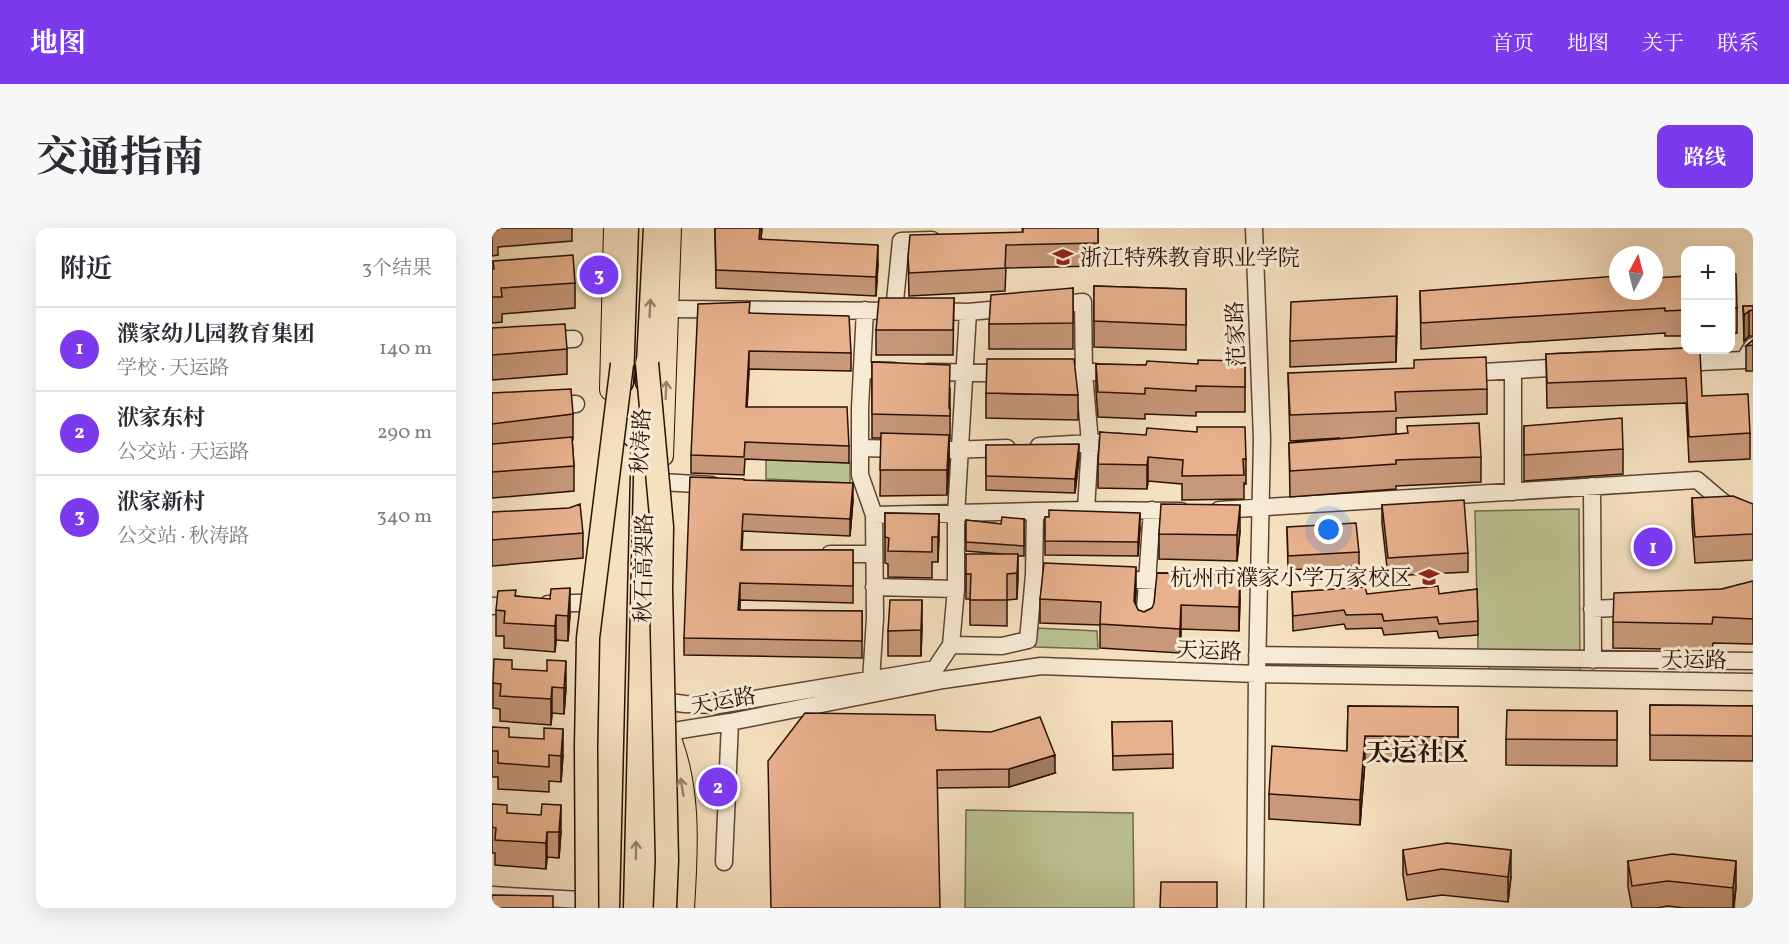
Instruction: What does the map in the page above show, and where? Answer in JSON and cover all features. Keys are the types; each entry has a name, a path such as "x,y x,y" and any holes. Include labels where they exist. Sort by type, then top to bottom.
{"highway":[{"name":"秋石高架路","path":"608,908 627,228"},
{"name":"秋石高架路","path":"635,908 647,363 655,228"},
{"path":"647,363 662,527 661,589 667,860 665,908"},
{"path":"587,906 588,638 622,364"}],"main road":[{"name":"秋涛路","path":"587,906 599,728 614,228"},
{"name":"秋涛路","path":"650,908 653,867 653,700 669,309 670,228"},
{"path":"653,700 676,749 687,812 684,908"}],"street":[{"name":"范家路","path":"1254,228 1252,369 1262,439 1255,908"},
{"path":"894,311 900,234 946,240"},
{"path":"669,309 968,312 1083,302 1084,373 1090,443 1086,510"},
{"path":"865,310 862,370 855,408 861,448 860,475 874,515 874,587 869,617 871,681"},
{"path":"653,700 718,705 935,669 951,645 956,589 956,514 968,312"},
{"path":"527,341 574,339"},
{"path":"1658,364 1744,360 1753,346"},
{"path":"1454,373 1581,367"},
{"path":"862,370 964,374 1107,372"},
{"path":"1513,371 1513,492"},
{"path":"534,406 576,404"},
{"path":"938,450 1136,442"},
{"path":"861,448 916,449"},
{"path":"874,515 1086,510 1202,511 1697,480 1730,508 1753,519"},
{"path":"662,482 731,486"},
{"path":"1592,486 1593,660"},
{"path":"843,489 866,490"},
{"path":"1144,625 1152,510"},
{"path":"951,645 1002,646 1028,640 1039,576 1035,511"},
{"path":"819,554 874,554"},
{"path":"1102,579 1191,582"},
{"path":"874,587 956,589"},
{"path":"492,606 604,602"},
{"path":"1592,609 1651,607"},
{"path":"1257,655 1753,661"},
{"name":"天运路","path":"668,732 730,723 944,680 1041,666 1257,674 1753,682"},
{"path":"724,862 730,723"},
{"path":"492,895 587,906"}],"green space":[{"path":"766,460 850,463 850,483 766,479"},
{"path":"1579,509 1580,673 1490,670 1478,648 1475,511"},
{"path":"1036,628 1097,631 1098,649 1035,647"},
{"path":"966,810 1133,813 1134,908 965,908"}],"building":[{"path":"715,228 760,228 759,239 878,245 876,277 716,270"},
{"path":"1023,228 1098,228 1098,243 1006,245 1005,268 909,273 910,235 1023,232"},
{"path":"573,255 575,283 501,288 502,297 492,297 493,261"},
{"path":"1735,274 1736,274 1737,308 1735,308"},
{"path":"1681,276 1681,310 1665,311 1665,308 1421,323 1420,291 1609,277 1609,300 1663,300 1663,277"},
{"path":"1094,286 1186,289 1186,325 1094,321"},
{"path":"1073,288 1073,323 989,324 991,295"},
{"path":"1397,296 1396,336 1290,341 1291,302"},
{"path":"879,298 954,298 953,330 876,330"},
{"path":"750,302 749,313 849,316 851,353 749,351 746,407 847,407 849,446 745,442 744,457 691,455 698,304"},
{"path":"1743,306 1753,306 1753,310 1744,315"},
{"path":"565,324 567,349 492,355 492,328"},
{"path":"1681,348 1681,354 1700,354 1702,396 1748,394 1750,433 1689,437 1686,378 1547,383 1546,354"},
{"path":"1486,357 1487,389 1395,392 1396,411 1290,415 1288,373 1414,368 1414,360"},
{"path":"987,359 1074,359 1078,395 986,393"},
{"path":"1198,360 1245,361 1245,387 1196,386 1196,391 1145,388 1145,394 1098,392 1096,364 1146,365 1147,361 1198,364"},
{"path":"872,362 950,365 950,416 872,414"},
{"path":"571,389 573,414 492,424 492,393"},
{"path":"1622,418 1623,449 1524,455 1524,426"},
{"path":"1479,423 1481,457 1396,460 1396,464 1290,471 1289,443 1408,433 1407,426"},
{"path":"1197,427 1245,427 1244,475 1182,476 1183,460 1148,457 1147,465 1098,464 1100,432 1146,435 1147,428 1197,432"},
{"path":"881,433 949,435 947,470 880,470"},
{"path":"572,437 574,466 492,472 492,444"},
{"path":"1079,444 1075,479 986,476 986,445"},
{"path":"690,477 853,483 850,519 743,514 741,550 853,550 853,586 740,583 738,610 862,611 862,641 684,638"},
{"path":"1733,496 1753,504 1753,534 1695,537 1692,498"},
{"path":"1464,500 1468,553 1388,558 1382,505"},
{"path":"580,504 583,533 492,540 492,512 569,508"},
{"path":"1161,504 1240,505 1237,535 1159,534"},
{"path":"1049,510 1140,513 1138,542 1045,541 1045,517 1049,517"},
{"path":"885,513 939,514 938,537 932,537 932,552 888,551 889,538 885,537"},
{"path":"1002,517 1024,519 1024,546 966,542 966,520 1001,524"},
{"path":"1356,523 1359,552 1288,556 1287,527"},
{"path":"966,554 1018,554 1017,573 1007,574 1007,600 970,600 971,574 966,574"},
{"path":"1044,563 1136,567 1134,601 1138,610 1144,612 1152,608 1154,603 1157,573 1240,575 1239,607 1181,605 1180,629 1100,624 1101,602 1040,599"},
{"path":"1753,581 1753,619 1713,617 1712,624 1613,622 1614,593 1722,589"},
{"path":"1438,586 1439,594 1477,589 1478,621 1439,624 1437,617 1384,621 1382,614 1346,615 1344,610 1293,616 1292,592 1365,587 1367,594"},
{"path":"570,588 568,616 556,615 555,626 504,623 505,611 496,610 498,591 516,590 515,596 550,599 551,589"},
{"path":"890,600 922,600 921,630 888,631"},
{"path":"494,659 512,660 512,669 547,671 547,660 566,661 564,688 552,687 551,699 500,696 501,684 493,683"},
{"path":"1650,705 1753,706 1753,736 1650,735"},
{"path":"1348,706 1458,707 1458,737 1365,736 1360,800 1269,794 1272,746 1347,751"},
{"path":"1507,710 1617,711 1617,740 1506,739"},
{"path":"805,713 935,715 936,730 991,732 1040,717 1055,755 1009,769 937,770 940,908 771,908 768,761"},
{"path":"1172,721 1173,754 1113,756 1112,722"},
{"path":"492,727 509,728 509,737 544,739 544,728 563,729 561,756 549,755 549,767 498,763 498,751 492,751"},
{"path":"492,804 507,805 507,813 541,815 542,804 561,805 559,832 547,832 546,843 495,840 496,828 492,827"},
{"path":"1447,843 1511,850 1508,877 1442,869 1407,875 1403,850"},
{"path":"1672,854 1736,861 1733,888 1668,881 1632,886 1628,861"},
{"path":"1161,882 1217,882 1217,908 1160,908"},
{"path":"492,895 553,896 553,908 492,908"}],"place":[{"name":"浙江特殊教育职业学院","path":"1063,257"},
{"name":"洑家新村","path":"599,275"},
{"name":"濮家幼儿园教育集团","path":"1653,547"},
{"name":"杭州市濮家小学万家校区","path":"1429,577"},
{"name":"洑家东村","path":"718,787"}],"district":[{"name":"天运社区","path":"1417,752"}]}
